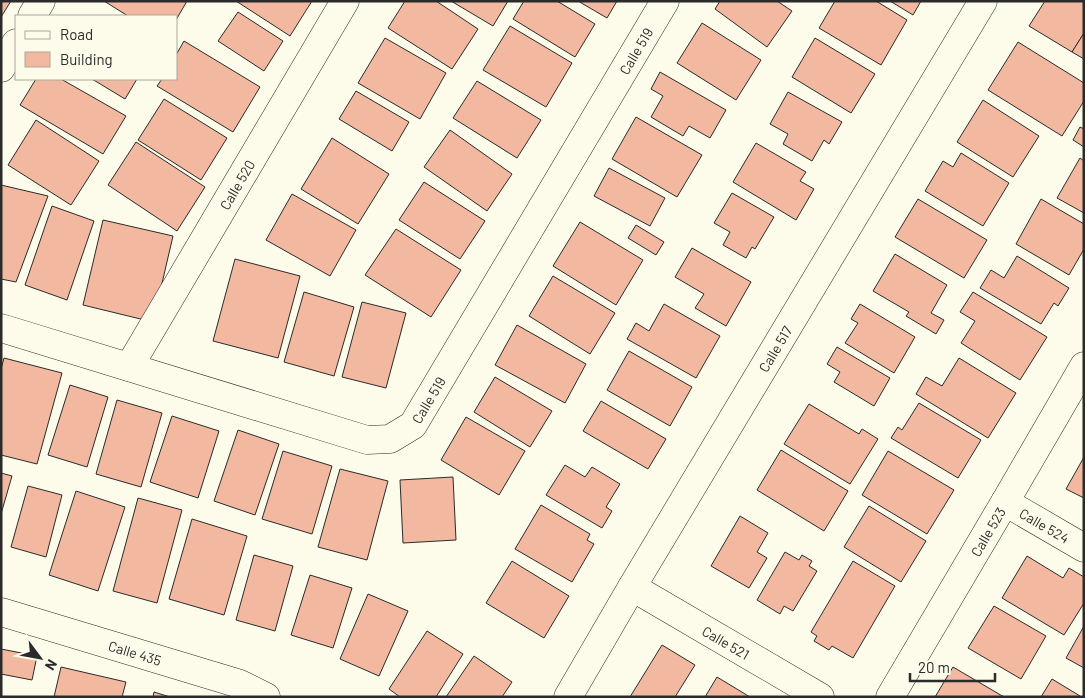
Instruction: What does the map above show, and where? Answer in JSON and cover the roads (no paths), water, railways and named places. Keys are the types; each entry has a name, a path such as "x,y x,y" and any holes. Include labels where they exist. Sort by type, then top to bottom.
{"street":[{"path":"33,15 41,1"},
{"name":"Calle 520","path":"129,367 345,1"},
{"name":"Calle 519","path":"1,328 366,440 390,439 413,425 665,1"},
{"name":"Calle 517","path":"568,697 983,1"},
{"path":"1,68 15,45"},
{"name":"Calle 523","path":"890,697 1084,366"},
{"name":"Calle 524","path":"1005,502 1084,548"},
{"name":"Calle 521","path":"632,587 820,697"},
{"name":"Calle 435","path":"1,612 240,684 266,697"}]}
